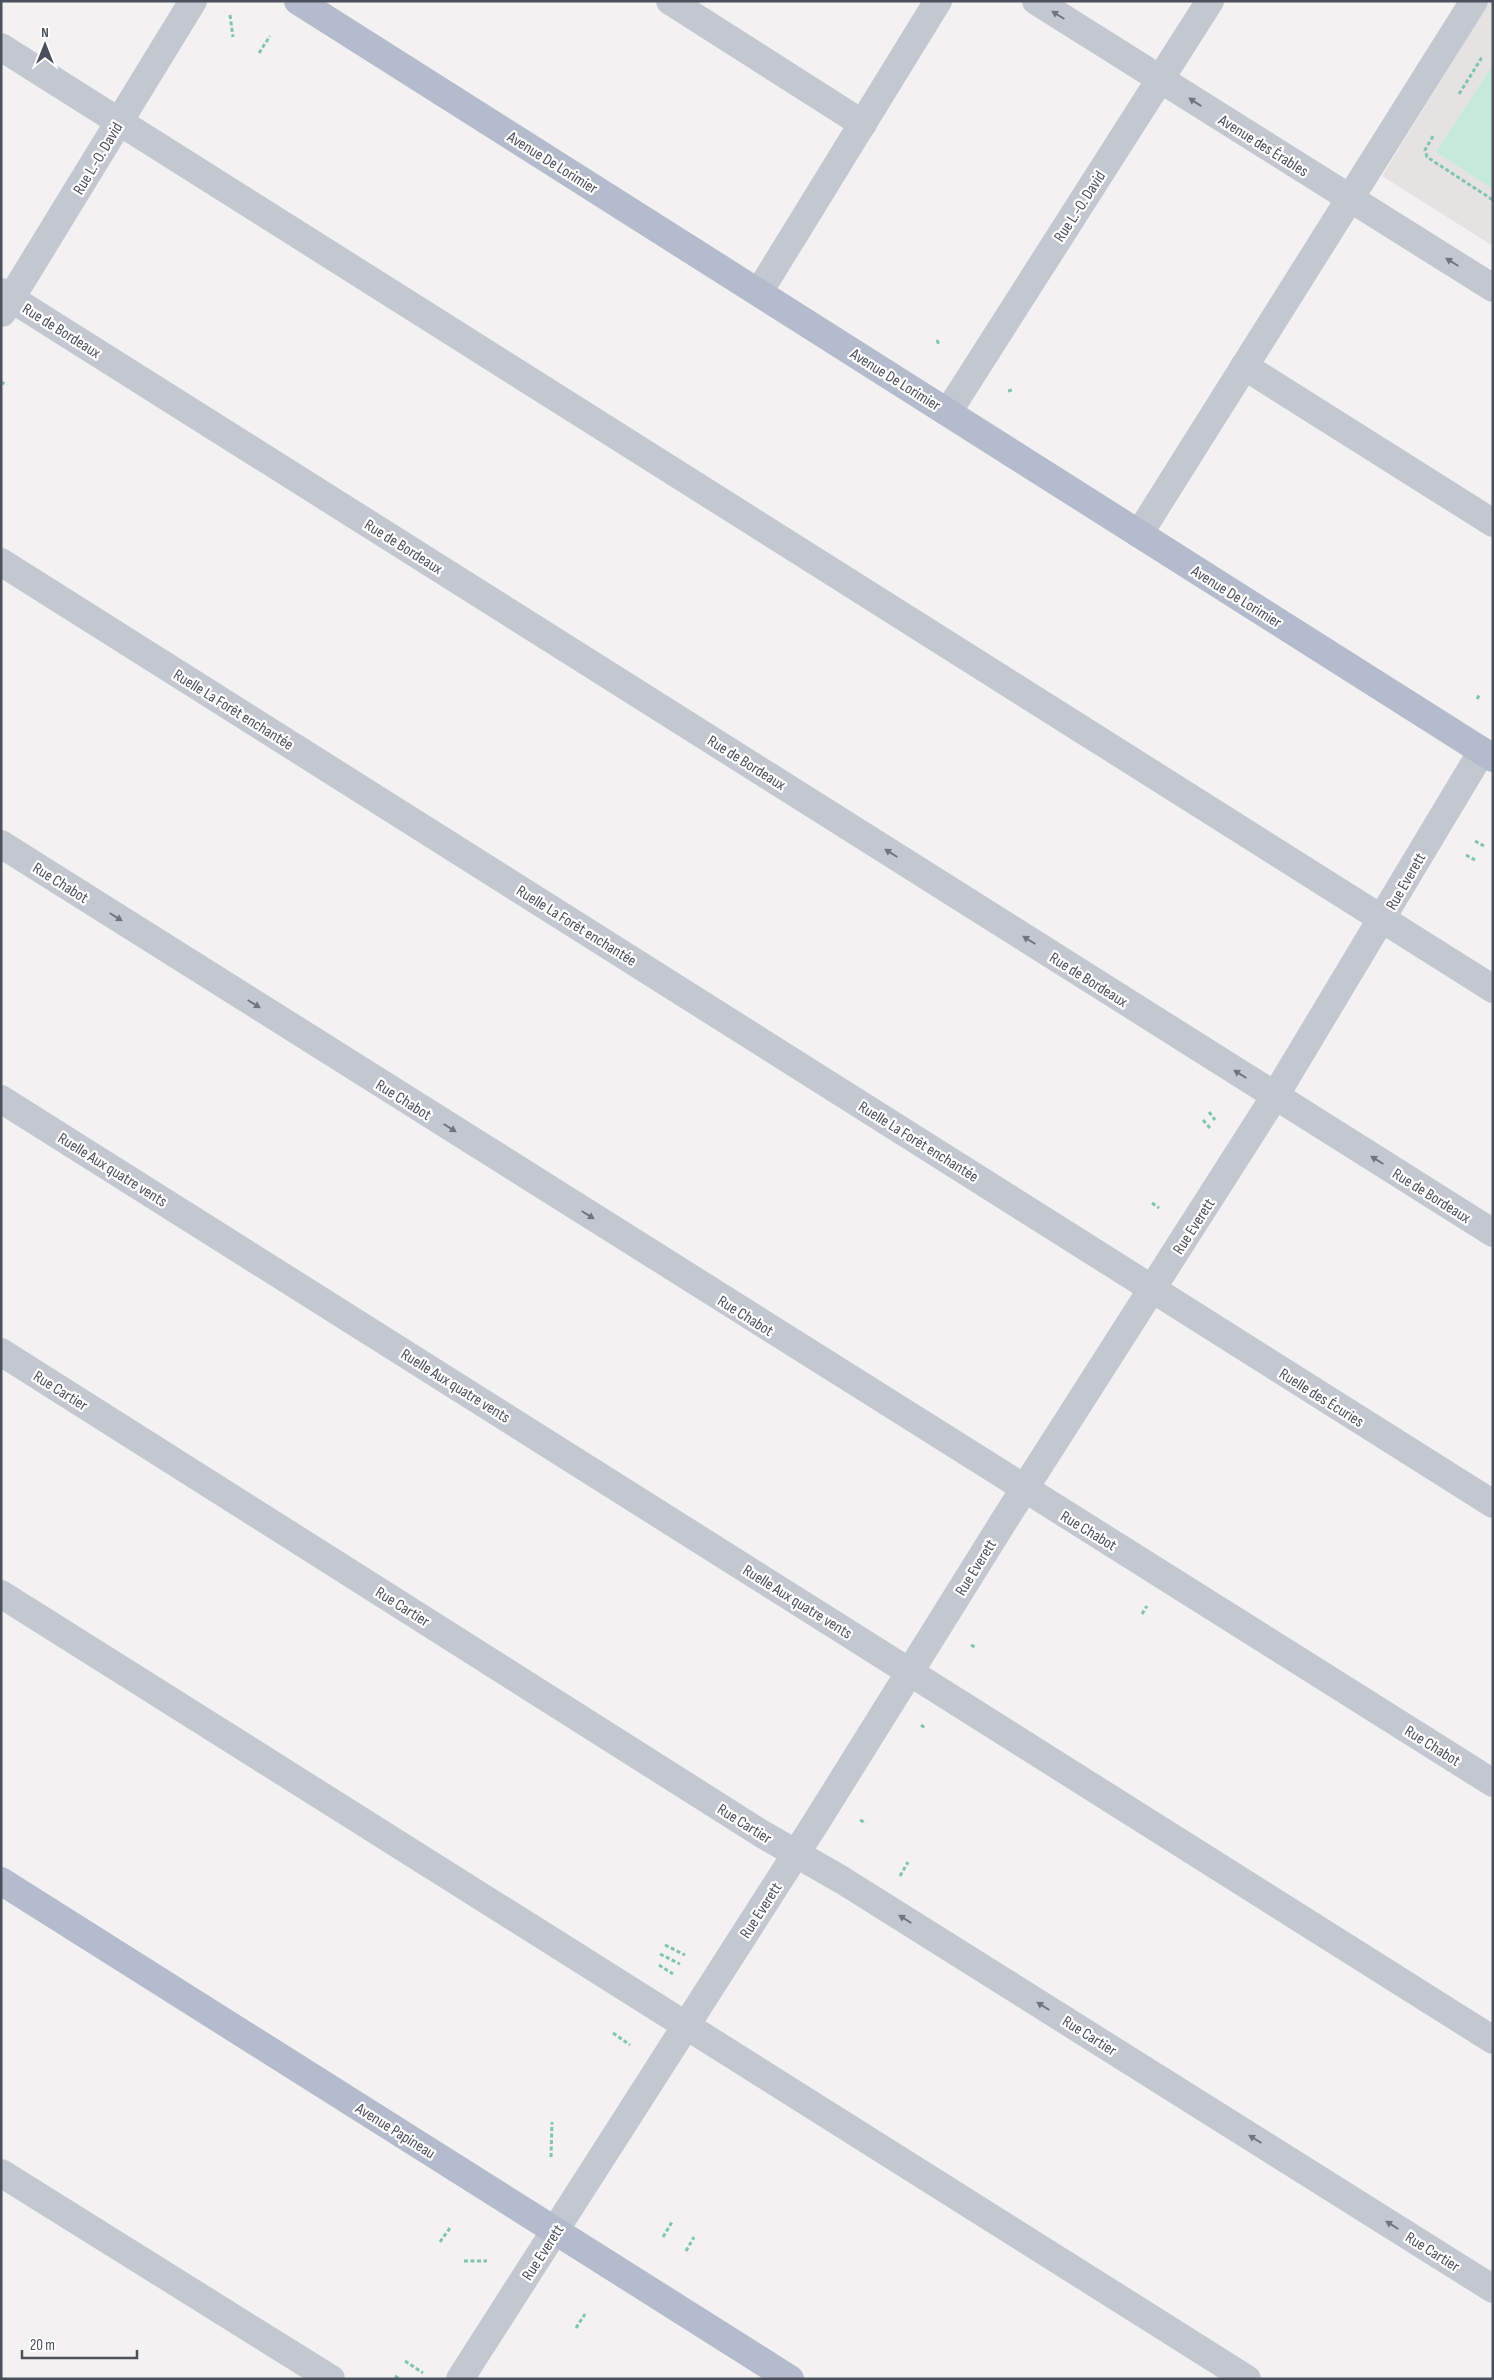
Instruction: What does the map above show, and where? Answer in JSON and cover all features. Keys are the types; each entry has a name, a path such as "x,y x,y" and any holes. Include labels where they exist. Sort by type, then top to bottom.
{"main road":[{"name":"Avenue De Lorimier","path":"298,1 1487,754"},
{"name":"Avenue Papineau","path":"1,1881 790,2379"}],"street":[{"name":"Rue L.-O. David","path":"5,301 120,121 193,1"},
{"path":"670,1 863,124"},
{"path":"759,292 938,1"},
{"name":"Avenue des Érables","path":"1036,1 1493,288"},
{"name":"Rue L.-O. David","path":"948,412 1210,1"},
{"path":"1139,534 1474,1"},
{"path":"1,47 1382,921 1493,989"},
{"name":"Rue de Bordeaux","path":"5,301 1493,1233"},
{"path":"1244,366 1493,523"},
{"name":"Ruelle La Forêt enchantée","path":"1,562 1152,1289"},
{"name":"Rue Everett","path":"460,2379 796,1854 910,1670 1275,1096 1487,754"},
{"name":"Rue Chabot","path":"1,844 1024,1490 1493,1783"},
{"name":"Ruelle Aux quatre vents","path":"1,1099 910,1670 1493,2040"},
{"name":"Ruelle des Écuries","path":"1152,1289 1493,1504"},
{"name":"Rue Cartier","path":"1,1352 762,1834 842,1880 1493,2289"},
{"path":"1,1594 1247,2379"},
{"path":"1,2173 331,2379"}],"path":[{"path":"230,15 233,37"},
{"path":"259,54 270,36"},
{"path":"1450,40 1481,59 1456,98"},
{"path":"1436,130 1425,150 1427,157 1493,200"},
{"path":"937,340 939,345"},
{"path":"1,382 7,385"},
{"path":"1477,698 1480,694"},
{"path":"1475,841 1484,846"},
{"path":"1466,855 1475,860"},
{"path":"1209,1112 1215,1120"},
{"path":"1203,1120 1210,1128"},
{"path":"1152,1203 1159,1208"},
{"path":"1142,1614 1149,1604"},
{"path":"921,1725 925,1728"},
{"path":"860,1820 866,1824"},
{"path":"898,1878 908,1862"},
{"path":"665,1945 685,1955"},
{"path":"660,1954 680,1964"},
{"path":"654,1962 674,1974"},
{"path":"613,2033 630,2045"},
{"path":"551,2157 552,2122"},
{"path":"663,2237 672,2222"},
{"path":"440,2242 450,2228"},
{"path":"686,2251 694,2236"},
{"path":"464,2261 487,2261"},
{"path":"576,2328 585,2314"},
{"path":"405,2362 423,2373"},
{"path":"395,2376 400,2379"}],"shaded area":[{"path":"1490,1 1493,1 1493,246 1382,176"}],"green space":[{"path":"1493,65 1493,189 1436,152"}]}
